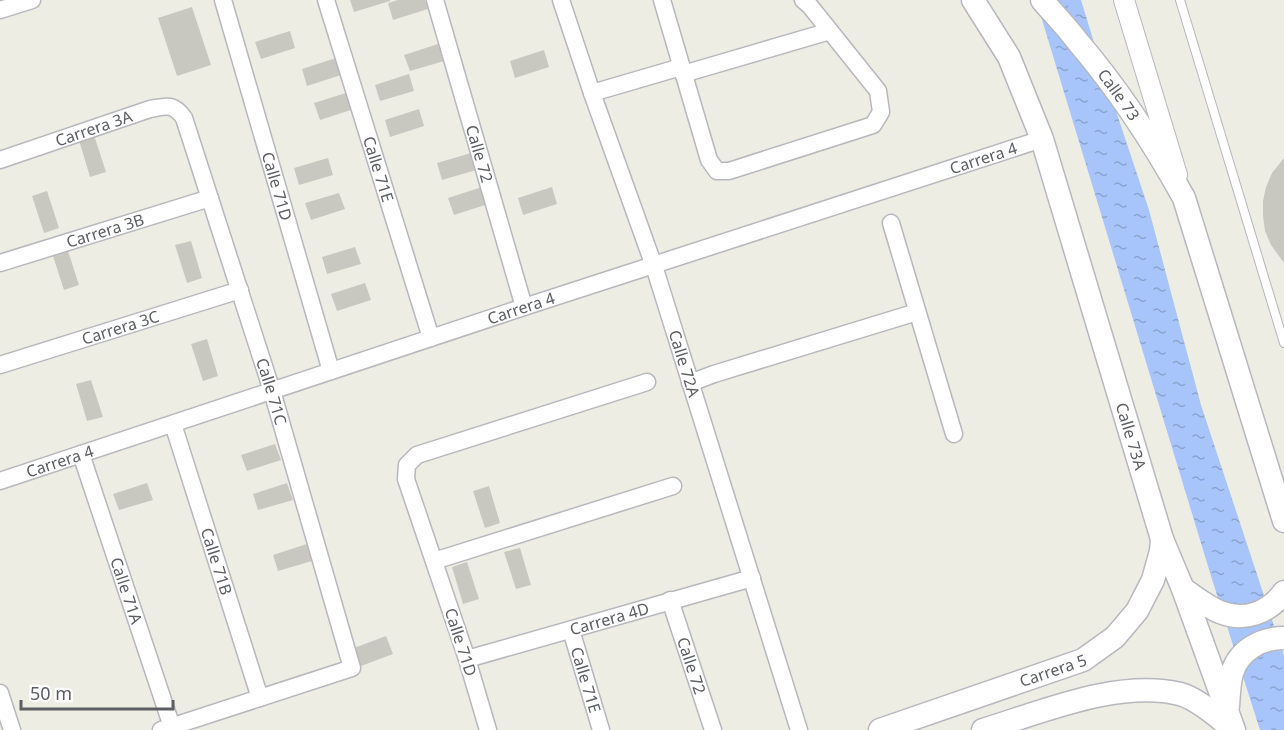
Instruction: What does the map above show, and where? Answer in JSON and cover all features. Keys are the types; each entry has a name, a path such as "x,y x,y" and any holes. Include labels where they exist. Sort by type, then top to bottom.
{"main road":[{"path":"972,0 1009,57 1042,139"},
{"name":"Calle 73","path":"1042,0 1079,42 1137,120 1184,198"},
{"name":"Calle 73A","path":"1042,139 1162,538 1232,724"},
{"path":"1184,198 1284,521"},
{"name":"Carrera 5","path":"880,730 1083,660 1115,637 1137,611 1153,579 1161,551 1162,538"},
{"path":"1183,589 1214,609 1229,615 1245,616 1268,609 1284,592"},
{"path":"1232,724 1230,682 1235,666 1245,653 1258,643 1274,638 1284,638"},
{"path":"983,730 1086,698 1127,691 1154,690 1183,694 1232,724"}],"street":[{"path":"0,10 32,0"},
{"name":"Calle 71D","path":"223,0 331,371"},
{"name":"Calle 71E","path":"326,0 431,338"},
{"name":"Calle 72","path":"435,0 524,307"},
{"name":"Calle 72A","path":"561,0 591,93 654,266 800,730"},
{"path":"662,0 709,160 717,171 729,171 873,124 881,112 878,91 803,0"},
{"path":"1124,0 1184,198"},
{"path":"591,93 830,31"},
{"name":"Carrera 3A","path":"0,160 150,109 167,106 178,110 184,118"},
{"name":"Calle 71C","path":"184,118 272,391 352,668 260,698"},
{"name":"Carrera 4","path":"0,481 524,307 1042,139"},
{"name":"Carrera 3B","path":"0,263 210,198"},
{"path":"891,223 954,434"},
{"name":"Carrera 3C","path":"0,365 240,290"},
{"path":"690,383 917,312"},
{"name":"Calle 71D","path":"488,730 467,659 406,479 407,465 417,455 647,382"},
{"name":"Calle 71B","path":"173,424 260,698"},
{"name":"Calle 71A","path":"81,454 166,728"},
{"path":"434,561 673,486"},
{"name":"Carrera 4D","path":"467,659 752,578"},
{"name":"Calle 72","path":"670,600 712,730"},
{"name":"Calle 71E","path":"571,630 601,730"},
{"path":"0,693 12,730"},
{"path":"166,728 260,698"}],"lane":[{"path":"1180,0 1284,344"}],"water":[{"path":"1036,0 1081,0 1149,210 1201,405 1284,656 1284,730 1260,730"}],"building":[{"path":"350,0 390,0 390,1 354,12"},
{"path":"398,0 425,0 428,9 393,20 388,3"},
{"path":"192,7 211,65 177,76 158,18"},
{"path":"290,31 295,48 261,59 255,42"},
{"path":"438,44 444,61 410,71 404,55"},
{"path":"544,50 549,67 515,78 510,61"},
{"path":"336,58 341,75 307,86 302,69"},
{"path":"409,74 414,91 380,101 375,85"},
{"path":"349,92 354,109 320,120 314,103"},
{"path":"419,109 424,126 390,137 385,120"},
{"path":"94,135 106,172 90,177 79,140"},
{"path":"471,153 476,170 442,180 437,163"},
{"path":"328,158 333,175 299,185 294,168"},
{"path":"1284,158 1284,263 1271,245 1265,231 1263,201 1272,173"},
{"path":"482,187 488,204 454,215 448,198"},
{"path":"552,187 557,204 523,215 518,198"},
{"path":"47,191 59,228 44,233 32,196"},
{"path":"339,193 345,209 311,220 305,203"},
{"path":"191,241 202,278 187,283 175,245"},
{"path":"355,247 361,264 327,274 322,257"},
{"path":"67,248 79,285 64,290 52,253"},
{"path":"365,283 371,300 337,311 331,294"},
{"path":"207,339 218,376 203,381 191,344"},
{"path":"91,380 103,417 87,421 76,384"},
{"path":"275,444 281,460 247,471 241,455"},
{"path":"147,483 153,500 119,510 113,494"},
{"path":"287,483 293,500 258,510 253,494"},
{"path":"489,486 500,523 485,528 473,491"},
{"path":"307,544 312,561 278,571 273,555"},
{"path":"520,548 531,585 516,589 504,552"},
{"path":"467,562 479,599 463,604 452,567"},
{"path":"386,636 393,654 361,666 354,648"}]}
